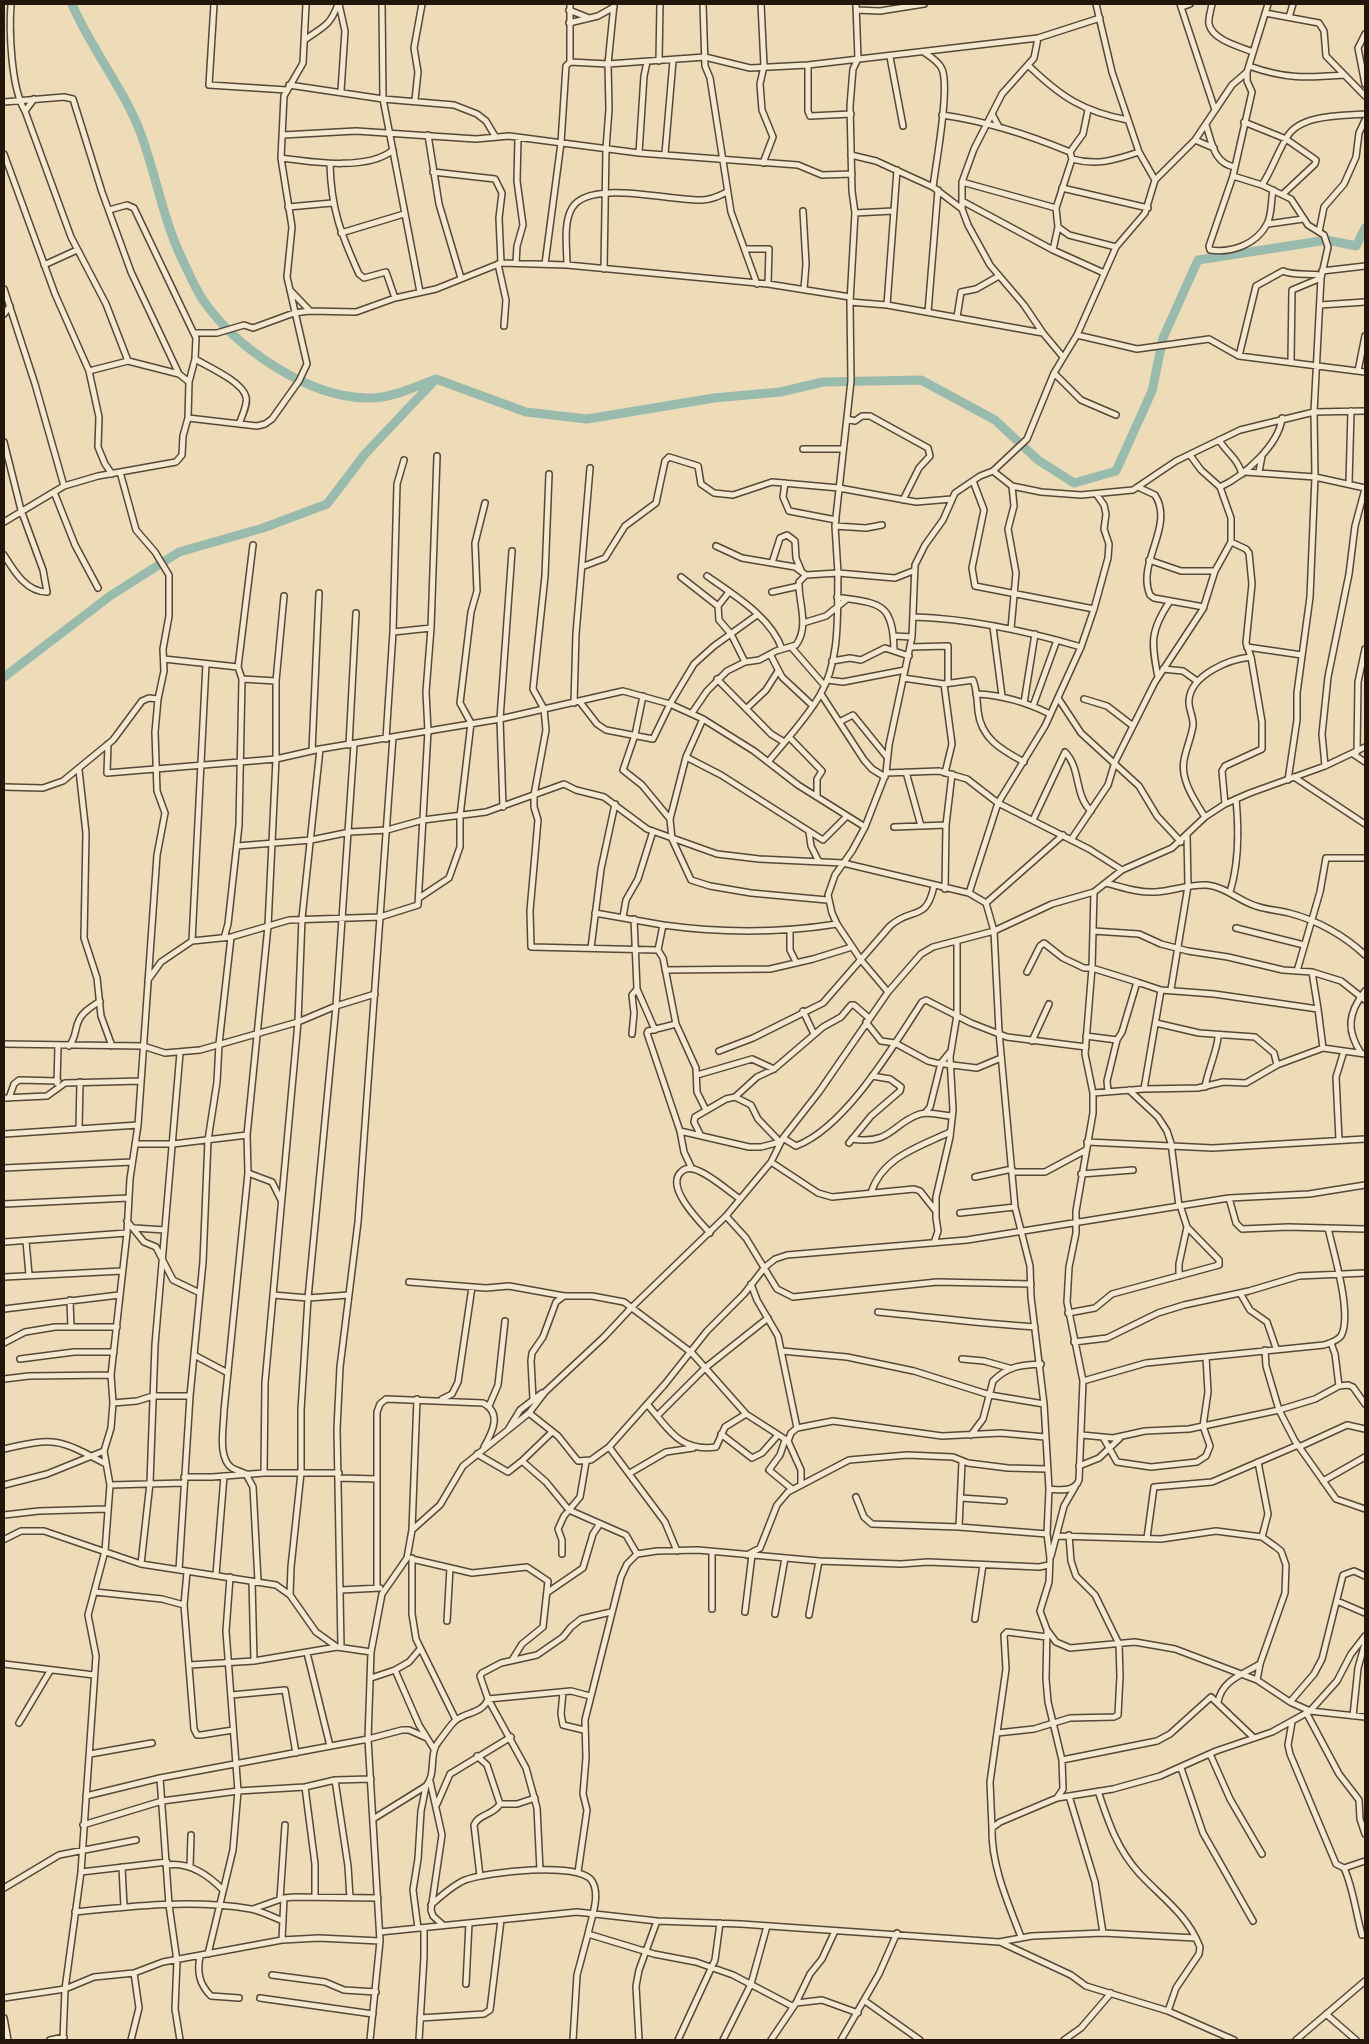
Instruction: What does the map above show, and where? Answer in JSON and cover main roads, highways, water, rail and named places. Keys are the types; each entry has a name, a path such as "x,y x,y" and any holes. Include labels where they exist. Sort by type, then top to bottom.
{"waterway":[{"path":"72,4 88,37 134,117 175,244 203,300 234,335 275,367 321,389 344,395 367,398 385,397 436,379 526,412 587,419 714,398 780,392 823,382 921,380 995,420 1038,460 1074,483 1116,471 1152,391 1163,338 1198,260 1327,240 1356,246 1365,228"},
{"path":"4,677 110,596 179,552 263,528 327,504 365,454 434,381"}]}
